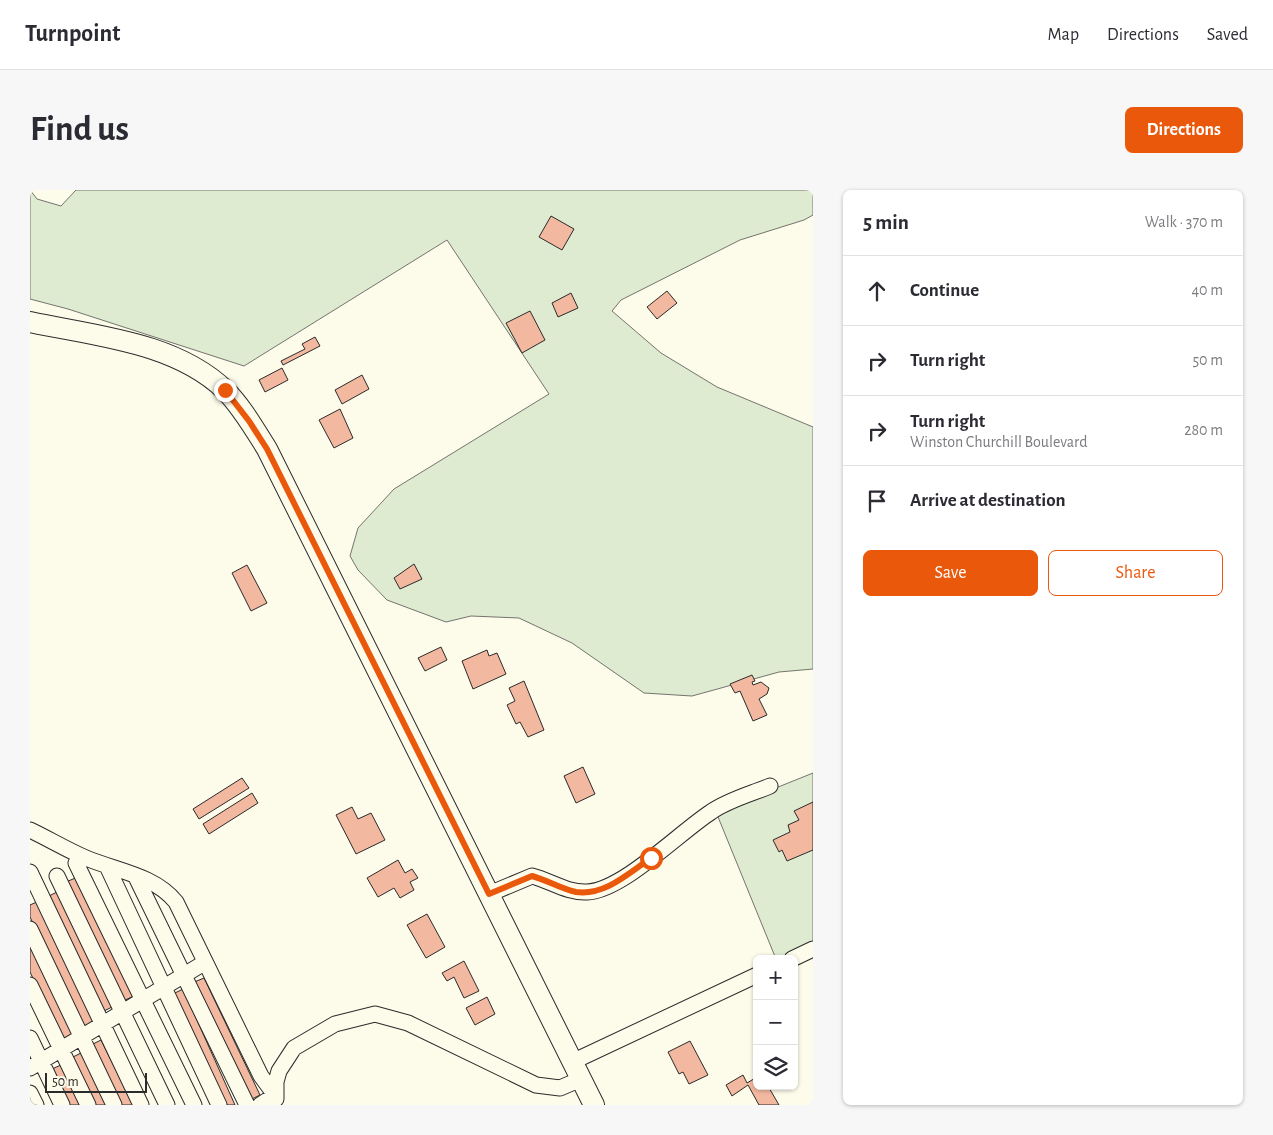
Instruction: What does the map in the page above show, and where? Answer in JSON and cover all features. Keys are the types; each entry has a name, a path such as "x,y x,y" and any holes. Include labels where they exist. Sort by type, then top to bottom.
{"main road":[{"path":"30,322 152,349 183,362 225,390 249,421 267,449 594,1105"}],"street":[{"path":"489,894 532,876 575,892 588,892 606,887 651,858 712,811 770,786"},
{"path":"30,830 81,860 107,866 166,890 176,902 204,964 213,977 261,1076 277,1100"},
{"path":"33,890 81,860"},
{"path":"81,860 143,1000 194,1105"},
{"path":"107,866 219,1105"},
{"path":"30,872 33,890 103,1025 141,1105"},
{"path":"57,876 167,1105"},
{"path":"136,877 247,1105"},
{"path":"30,929 114,1105"},
{"path":"798,956 813,949"},
{"path":"36,1065 204,964"},
{"path":"277,1100 279,1071 294,1048 335,1024 375,1014 408,1023 536,1085 560,1088 577,1071 753,977"},
{"path":"30,985 88,1105"},
{"path":"30,1038 36,1065 62,1105"},
{"path":"30,1094 36,1105"},
{"path":"260,1105 277,1100"}],"green space":[{"path":"30,190 37,199 61,206 76,190 813,190 813,215 804,220 740,240 621,300 612,311 661,353 717,387 813,427 813,669 779,672 692,696 644,693 572,643 519,618 471,616 446,622 387,600 358,570 350,556 358,528 394,489 549,394 447,240 244,366 68,309 30,299"},
{"path":"813,773 813,950 798,956 774,955 716,812"}],"building":[{"path":"551,216 574,229 562,250 539,237"},
{"path":"667,291 677,303 657,319 647,307"},
{"path":"571,293 578,308 558,317 552,303"},
{"path":"530,311 545,340 522,353 506,323"},
{"path":"315,337 320,346 283,365 281,361 305,349 302,344"},
{"path":"282,368 288,380 265,392 259,380"},
{"path":"362,375 369,389 342,404 335,390"},
{"path":"340,409 353,438 334,448 319,420"},
{"path":"414,564 422,579 400,589 394,578"},
{"path":"247,565 267,603 251,611 232,573"},
{"path":"441,647 447,660 425,671 418,658"},
{"path":"487,650 489,656 497,653 506,674 473,689 462,661"},
{"path":"752,675 755,681 752,682 753,685 761,682 769,688 767,694 759,699 767,715 753,721 740,691 735,693 730,684"},
{"path":"524,681 544,730 528,737 520,722 516,724 507,705 515,701 509,688"},
{"path":"583,767 595,794 576,803 564,776"},
{"path":"242,778 249,788 199,819 193,809"},
{"path":"252,793 258,803 209,834 203,824"},
{"path":"813,802 813,850 787,861 782,850 779,852 773,840 790,832 788,825 799,820 794,811"},
{"path":"352,807 358,819 371,813 385,840 356,854 336,815"},
{"path":"398,860 405,873 412,869 418,878 410,882 414,890 400,898 394,888 378,897 367,878"},
{"path":"80,876 136,995 121,1002 66,882"},
{"path":"57,892 112,1007 100,1013 45,898"},
{"path":"39,901 96,1021 82,1028 30,917 30,905"},
{"path":"427,914 445,947 426,958 407,925"},
{"path":"30,939 76,1033 62,1040 30,972"},
{"path":"464,961 479,991 464,998 454,977 447,981 442,973"},
{"path":"204,978 260,1095 248,1101 192,983"},
{"path":"183,989 235,1105 222,1105 173,994"},
{"path":"487,997 495,1014 475,1025 466,1008"},
{"path":"101,1040 133,1105 121,1105 91,1045"},
{"path":"690,1041 708,1075 689,1084 683,1072 679,1074 668,1052"},
{"path":"83,1052 108,1105 93,1105 71,1058"},
{"path":"63,1064 82,1105 68,1105 52,1069"},
{"path":"743,1075 747,1083 753,1079 753,1090 770,1090 779,1105 759,1105 748,1085 732,1096 726,1085"}],"route":[{"path":"225,390 249,421 267,449 489,894 532,876 575,892 588,892 606,887 651,858"}]}
